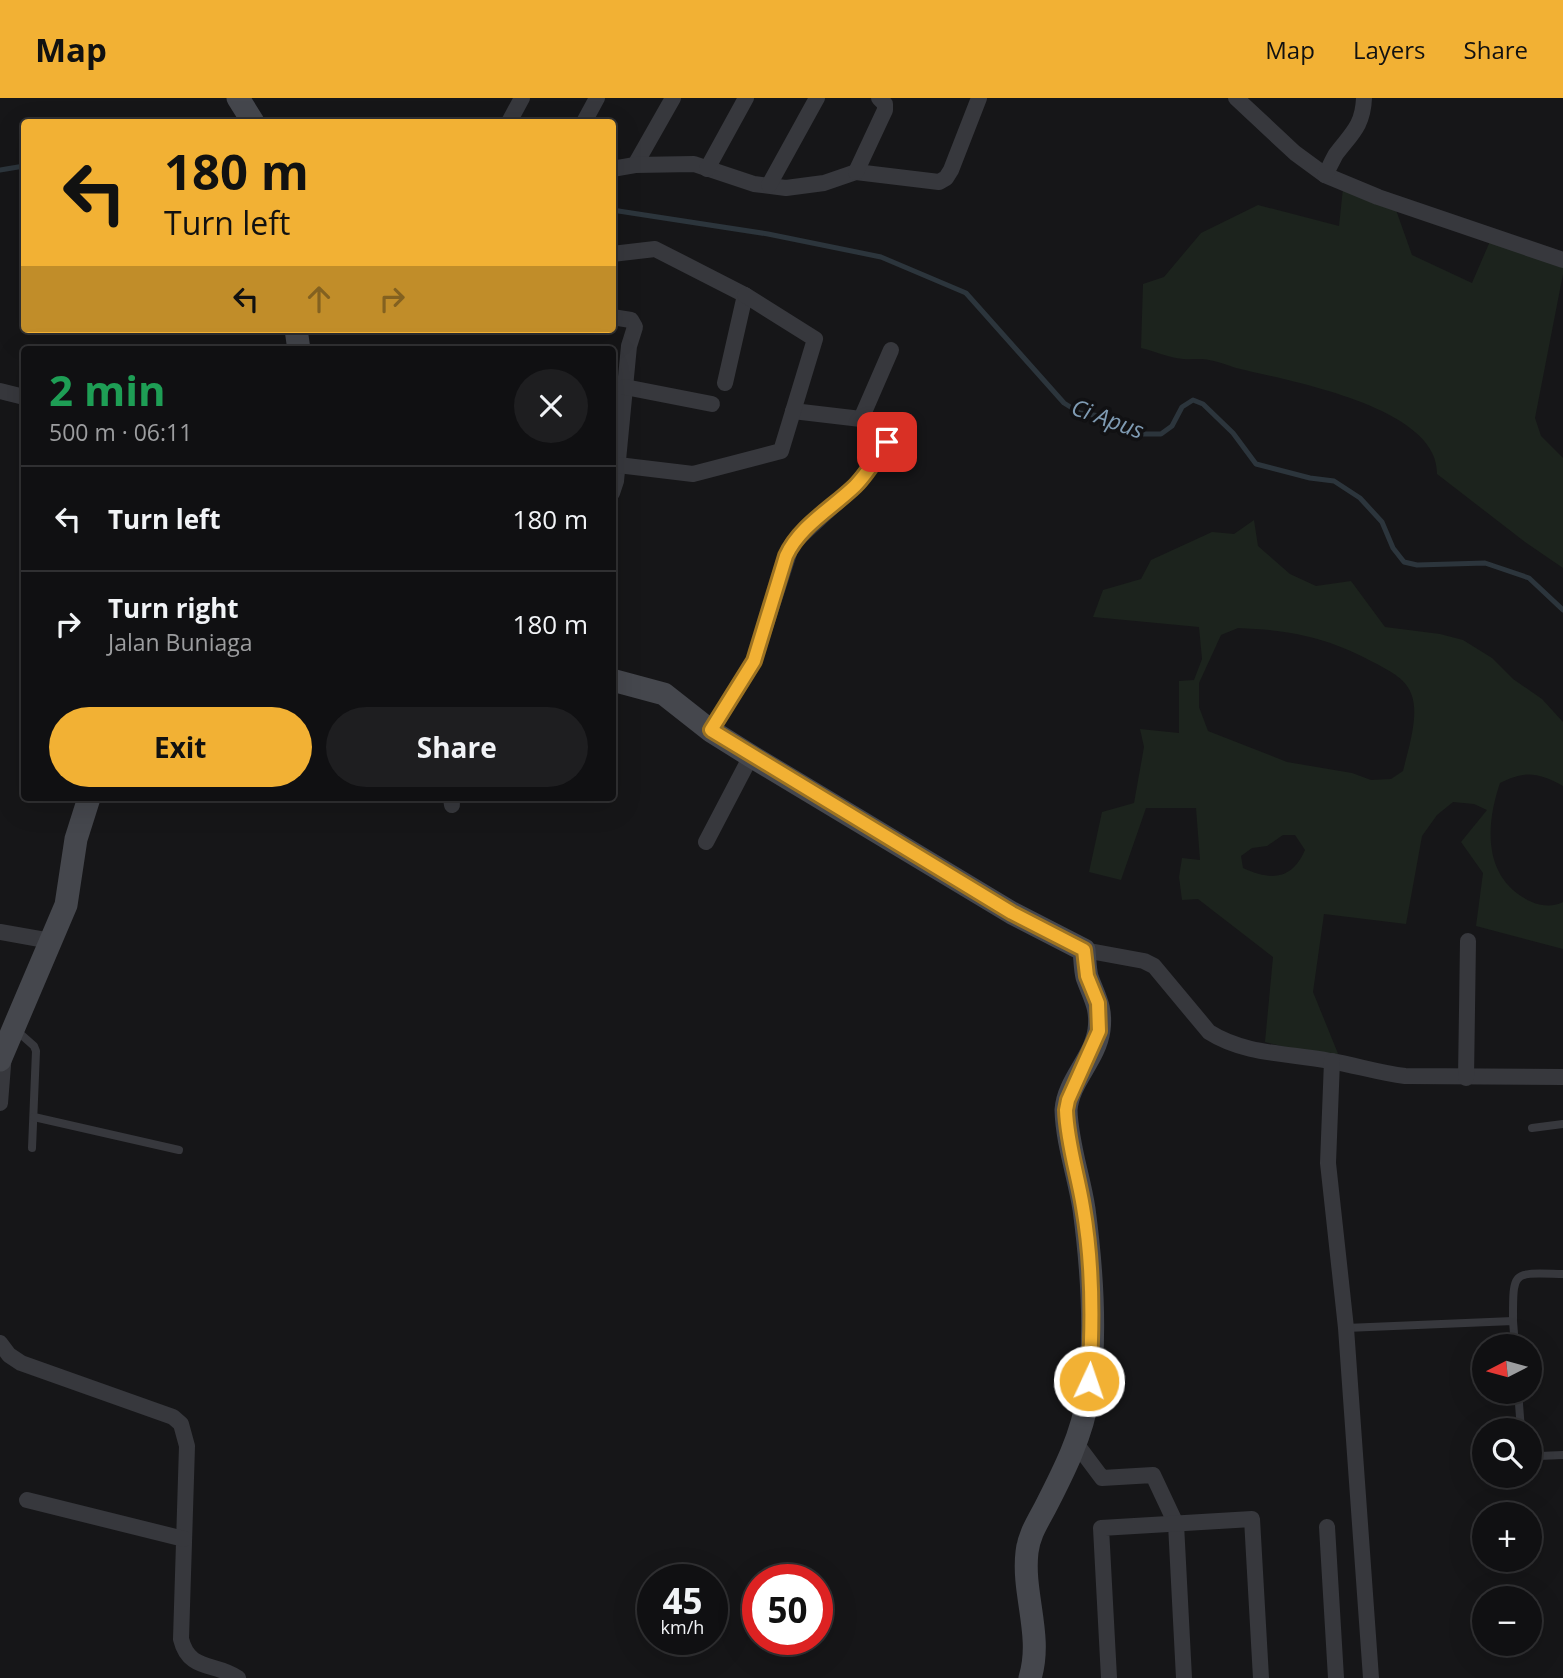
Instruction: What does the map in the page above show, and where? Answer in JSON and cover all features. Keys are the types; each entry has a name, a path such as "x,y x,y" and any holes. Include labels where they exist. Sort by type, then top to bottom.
{"main road":[{"path":"238,98 252,119"},
{"path":"616,681 664,694 751,756 1012,913 1084,950 1087,976 1098,1003 1099,1016 1095,1043 1070,1094 1066,1110 1084,1209 1092,1323 1088,1395 1075,1442 1031,1533 1027,1551 1026,1566 1035,1632 1030,1678"},
{"path":"2,1057 70,893 76,839 88,801"}],"street":[{"path":"511,119 522,98"},
{"path":"586,119 597,98"},
{"path":"635,165 673,98"},
{"path":"707,169 746,98"},
{"path":"769,185 817,98"},
{"path":"856,172 885,110 885,104 878,98"},
{"path":"616,168 635,165 694,164 754,184 786,188 824,183 856,172 939,182 946,178 951,170 979,98"},
{"path":"1236,98 1295,153 1325,175 1377,197 1563,260"},
{"path":"1325,175 1336,154 1354,134 1360,121 1364,98"},
{"path":"616,254 655,249 745,295 815,339 781,451 693,474 618,465"},
{"path":"725,383 745,295"},
{"path":"616,318 631,320 635,327 629,346 625,387 618,412 616,474"},
{"path":"793,411 861,419 891,350"},
{"path":"625,387 712,404"},
{"path":"0,391 21,396"},
{"path":"711,730 754,661 792,544 807,527 857,484 887,442"},
{"path":"706,842 751,756"},
{"path":"0,932 51,941"},
{"path":"1466,1078 1468,941"},
{"path":"1084,950 1144,961 1154,966 1209,1032 1221,1040 1244,1048 1332,1061 1394,1075 1466,1078 1563,1077"},
{"path":"0,1103 2,1057"},
{"path":"1332,1061 1328,1163 1346,1328 1371,1678"},
{"path":"0,1343 9,1355 21,1363 173,1417 181,1424 187,1446 181,1639 184,1651 190,1658 238,1678"},
{"path":"1075,1442 1102,1478 1153,1475 1175,1524 1184,1678"},
{"path":"27,1500 184,1539"},
{"path":"1109,1678 1101,1528 1252,1519 1261,1678"},
{"path":"1328,1527 1336,1678"}],"lane":[{"path":"15,1029 36,1051 32,1148"},
{"path":"34,1117 179,1150"},
{"path":"1532,1128 1563,1124"},
{"path":"1514,1334 1515,1279 1523,1273 1563,1274"},
{"path":"1346,1328 1513,1321"},
{"path":"1542,1456 1563,1455"}],"shaded area":[{"path":"1344,179 1390,193 1412,255 1472,283 1494,232 1563,258 1563,274 1535,418 1541,436 1563,458 1563,568 1437,474 1431,451 1415,432 1390,415 1360,402 1296,382 1214,361 1178,358 1141,348 1143,284 1164,277 1201,233 1258,205 1339,226"},
{"path":"1254,520 1258,546 1290,574 1316,586 1351,581 1385,627 1440,634 1463,640 1492,658 1513,679 1542,699 1563,722 1563,786 1547,778 1532,775 1517,776 1500,783 1491,834 1496,866 1504,880 1516,892 1539,904 1563,902 1563,949 1476,926 1483,873 1461,842 1487,810 1474,804 1453,802 1437,815 1422,836 1406,924 1324,914 1313,992 1341,1061 1265,1042 1273,957 1198,899 1182,900 1179,877 1182,858 1200,860 1196,808 1146,808 1121,880 1089,872 1102,812 1134,803 1144,747 1140,729 1179,733 1179,681 1194,680 1202,659 1199,627 1093,617 1103,590 1141,579 1151,560 1212,532 1234,534","holes":["1238,628 1293,633 1327,642 1360,655 1402,681 1410,690 1414,704 1412,734 1403,771 1391,779 1371,780 1352,773 1287,762 1208,731 1199,707 1199,683 1221,635","1283,835 1295,835 1305,850 1294,867 1280,875 1271,876 1243,868 1241,856 1252,848 1267,846"]}],"waterway":[{"name":"Ci Apus","path":"0,170 21,166"},
{"name":"Ci Apus","path":"616,211 768,234 881,257 966,293 1064,403 1080,413 1113,418 1125,428 1144,434 1161,434 1172,426 1182,407 1193,400 1203,404 1233,433 1256,464 1310,478 1334,481 1360,498 1382,522 1393,548 1404,562 1417,565 1485,563 1529,578 1563,610"}],"route":[{"path":"887,442 857,484 807,527 792,544 754,661 711,730 1012,913 1084,950 1087,976 1098,1003 1099,1031 1068,1100 1066,1120 1084,1209 1089,1256 1092,1323 1089,1381"}]}
